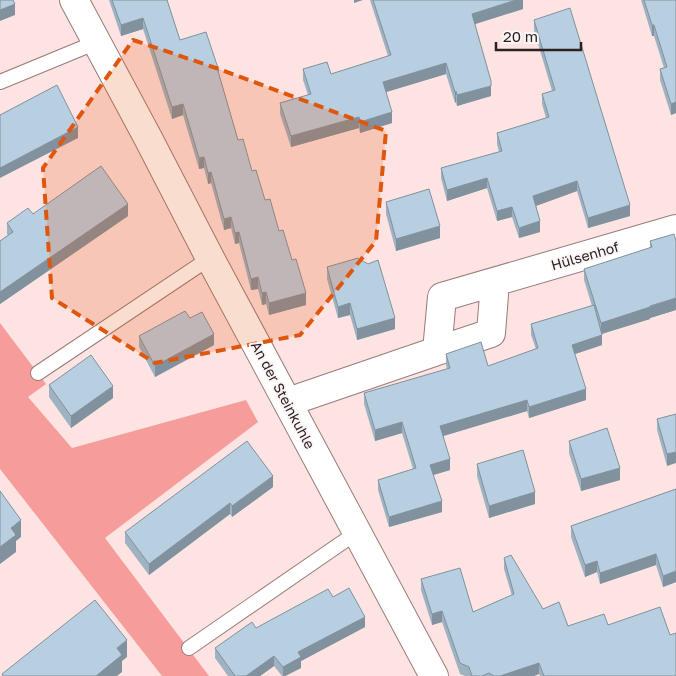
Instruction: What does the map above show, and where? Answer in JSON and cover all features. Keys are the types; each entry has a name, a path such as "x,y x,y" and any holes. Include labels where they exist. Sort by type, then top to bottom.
{"street":[{"name":"An der Steinkuhle","path":"74,0 356,533 434,676"},
{"name":"Hülsenhof","path":"437,351 442,297 676,229"},
{"path":"288,402 491,333 495,282"}],"lane":[{"path":"0,82 97,42"},
{"path":"38,373 210,258"},
{"path":"189,648 356,533"}],"highlighted area":[{"path":"133,40 219,69 386,131 376,241 300,335 155,363 52,298 43,168"}],"shaded area":[{"path":"0,323 46,384 28,397 72,448 246,400 258,422 105,538 209,676 162,676 0,469"}],"building":[{"path":"0,0 13,0 15,4 0,10"},
{"path":"112,0 167,0 180,40 206,32 238,140 243,139 252,171 256,170 265,200 270,199 279,231 283,230 292,260 296,259 306,293 269,303 266,292 262,293 258,277 251,279 239,232 235,233 231,217 224,219 211,172 208,173 204,157 199,158 183,104 172,107 143,18 121,25"},
{"path":"373,0 516,0 472,14 491,86 457,95 446,63 383,82 392,112 360,122 359,117 291,136 280,103 311,94 303,69 327,62 331,74 391,55"},
{"path":"644,0 676,0 676,102 671,104 660,69 667,67"},
{"path":"570,8 630,205 588,218 577,181 533,196 540,221 519,228 512,207 497,211 487,178 447,190 441,168 502,151 497,133 549,117 542,94 555,90 534,20"},
{"path":"57,85 78,127 0,168 0,115"},
{"path":"101,166 128,204 0,292 0,241 13,232 7,223 28,208 33,214"},
{"path":"429,189 440,226 396,239 386,202"},
{"path":"674,234 676,241 676,298 601,323 584,269 652,247 650,241"},
{"path":"358,258 368,264 378,260 395,318 357,329 350,303 338,307 327,267"},
{"path":"594,305 602,335 572,345 586,389 529,407 527,400 440,426 450,459 430,465 442,501 389,517 378,480 416,468 402,422 375,430 364,393 450,368 446,354 481,342 488,366 538,348 531,324"},
{"path":"185,311 190,318 202,312 214,334 155,366 139,336"},
{"path":"91,355 113,386 71,416 49,385"},
{"path":"676,414 676,452 667,454 657,419"},
{"path":"607,428 620,468 581,479 569,441"},
{"path":"247,441 273,476 232,506 230,503 149,564 125,532"},
{"path":"523,450 535,492 489,506 477,464"},
{"path":"676,489 676,571 663,576 656,554 600,573 597,561 585,565 571,526"},
{"path":"0,491 21,520 11,528 16,535 0,547"},
{"path":"511,555 543,609 559,602 568,626 604,614 608,625 660,607 670,635 676,633 676,676 544,676 539,663 500,676 494,676 489,673 482,676 472,676 469,667 460,663 442,611 432,614 421,579 460,568 473,612 514,594 504,558"},
{"path":"349,588 365,617 298,652 301,657 283,667 274,656 246,676 235,676 215,648 252,622 256,628 328,589 333,597"},
{"path":"95,600 127,640 117,648 122,655 96,676 3,676 2,674"}]}
